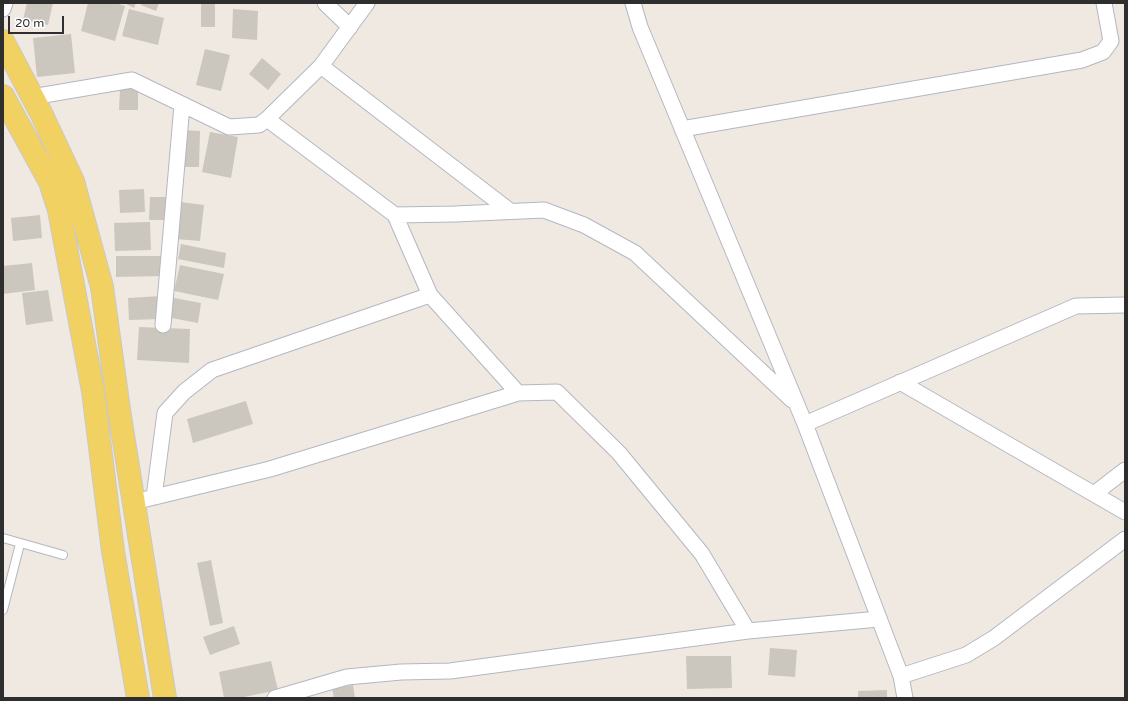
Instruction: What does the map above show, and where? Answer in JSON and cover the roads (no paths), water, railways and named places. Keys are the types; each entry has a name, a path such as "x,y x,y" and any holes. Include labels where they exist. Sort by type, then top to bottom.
{"main road":[{"path":"3,42 74,181 102,287 144,500 165,698"},
{"path":"3,96 50,182 59,210 93,391 113,551 138,698"}],"street":[{"path":"3,9 5,3"},
{"path":"324,3 350,27"},
{"path":"32,97 132,80 228,127 259,125 321,66 368,3"},
{"path":"633,3 640,27 805,424 901,676 905,698"},
{"path":"682,129 1074,61 1095,56 1103,52 1110,41 1104,3"},
{"path":"321,66 510,211"},
{"path":"163,325 182,104"},
{"path":"267,119 395,215 430,295 518,393"},
{"path":"395,215 544,210 584,225 636,253 796,403"},
{"path":"430,295 212,370 184,392 166,413 144,500 270,469 518,393 557,392 619,453 702,554 748,631"},
{"path":"805,424 1076,306 1125,305"},
{"path":"900,382 1125,512"},
{"path":"1094,494 1125,470"},
{"path":"901,676 966,655 994,638 1125,539"},
{"path":"275,698 347,677 401,672 450,671 748,631 879,619"}],"lane":[{"path":"3,538 63,555"},
{"path":"3,610 20,544"}]}
